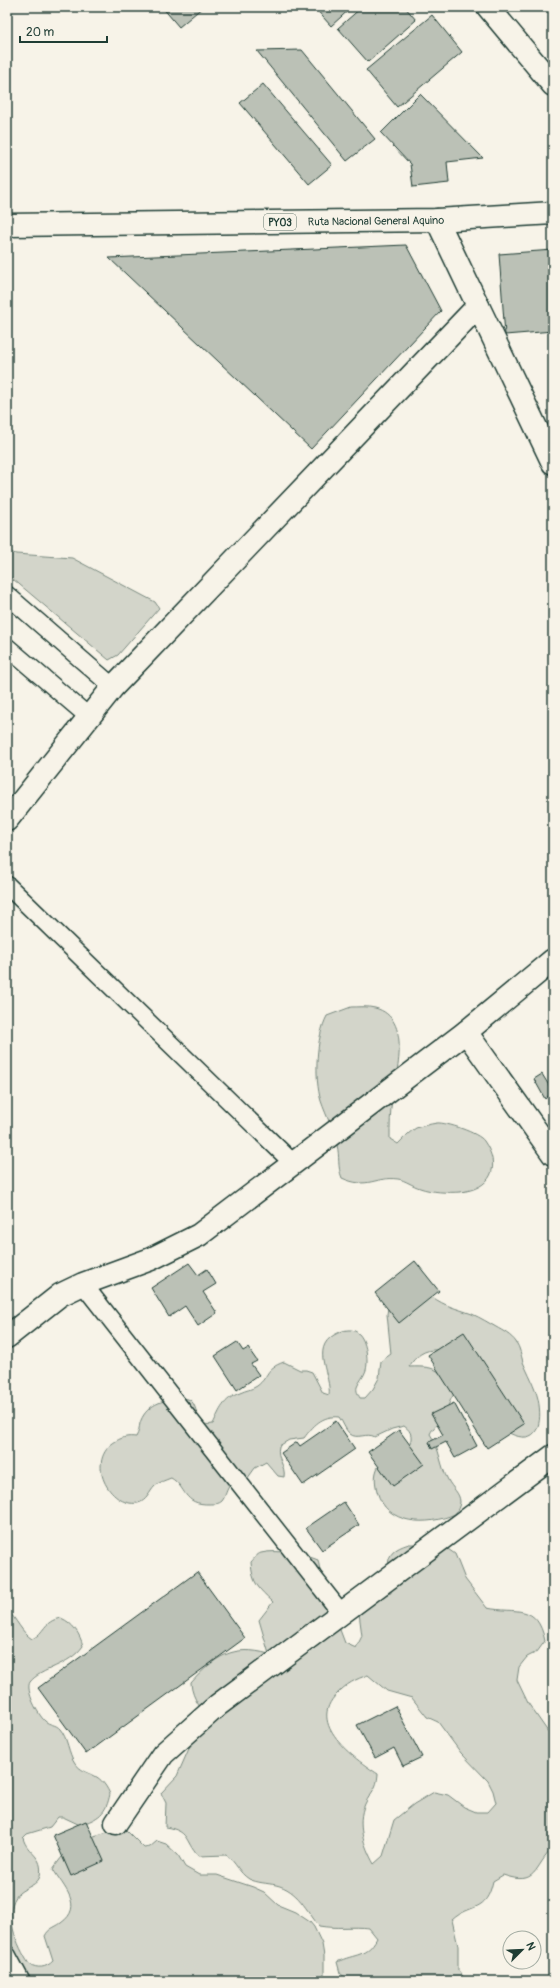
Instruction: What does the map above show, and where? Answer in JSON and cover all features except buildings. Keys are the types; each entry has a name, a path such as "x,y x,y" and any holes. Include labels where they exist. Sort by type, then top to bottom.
{"main road":[{"path":"488,7 553,85"},
{"name":"Ruta Nacional General Aquino","path":"7,225 436,220 553,213"},
{"path":"436,220 553,464"},
{"path":"7,820 113,686 478,306"},
{"path":"7,1337 60,1295 83,1284 151,1259 199,1234 466,1032 553,960"},
{"path":"466,1032 553,1154"},
{"path":"116,1823 163,1754 218,1705 553,1456"}],"lane":[{"path":"7,595 113,686"},
{"path":"7,647 89,717"},
{"path":"7,885 292,1163"},
{"path":"83,1284 342,1614"},
{"path":"7,1955 21,1981"}],"shaded area":[{"path":"7,551 16,554 72,558 155,602 159,608 118,655 109,660 7,574"},
{"path":"351,1007 372,1007 387,1014 394,1023 398,1035 398,1062 391,1104 390,1139 398,1144 416,1128 437,1123 455,1126 476,1135 484,1141 492,1160 490,1175 486,1181 471,1190 445,1192 424,1189 398,1179 383,1179 358,1183 342,1178 336,1139 319,1092 317,1081 317,1058 320,1035 327,1016"},
{"path":"431,1296 446,1305 479,1317 509,1335 516,1342 535,1389 540,1416 539,1424 532,1435 519,1437 509,1433 437,1350 424,1352 414,1360 409,1367 427,1367 437,1371 455,1393 444,1416 430,1434 436,1445 445,1475 460,1499 460,1505 455,1514 444,1518 421,1521 399,1517 389,1511 382,1503 377,1491 375,1476 378,1467 409,1447 411,1438 409,1431 404,1426 392,1429 375,1437 369,1435 353,1436 347,1430 339,1417 328,1418 318,1422 304,1438 289,1440 279,1446 278,1450 284,1469 284,1477 278,1476 266,1462 255,1468 245,1482 231,1484 221,1502 218,1503 201,1504 194,1502 171,1478 163,1481 153,1488 141,1502 127,1503 110,1491 104,1481 101,1470 102,1459 107,1449 116,1441 128,1437 136,1437 142,1417 145,1413 153,1406 163,1401 184,1398 188,1399 193,1403 202,1423 213,1424 220,1410 230,1398 257,1386 273,1367 284,1362 300,1370 312,1372 323,1393 329,1395 328,1380 323,1355 324,1348 327,1341 342,1331 354,1331 359,1334 365,1345 367,1365 364,1375 358,1385 357,1392 360,1398 365,1398 373,1389 379,1378 381,1361 391,1354 387,1314 388,1308"},
{"path":"409,1544 433,1544 445,1547 455,1554 465,1579 487,1608 524,1612 531,1615 537,1620 545,1641 537,1652 527,1657 519,1667 517,1680 528,1703 553,1739 553,1848 534,1873 529,1877 523,1879 503,1875 493,1881 490,1891 482,1903 452,1920 458,1946 458,1970 467,1981 349,1981 340,1973 337,1962 365,1952 369,1949 377,1938 369,1928 319,1926 301,1901 290,1891 276,1885 249,1879 226,1855 198,1856 183,1834 179,1831 165,1827 166,1803 161,1793 177,1776 191,1744 201,1736 208,1726 204,1714 194,1695 191,1683 208,1666 217,1659 226,1655 245,1651 256,1651 269,1654 259,1620 273,1602 263,1593 254,1580 251,1562 257,1555 267,1552 298,1554 318,1560 323,1585 345,1643 356,1648 362,1636 359,1613 380,1596 391,1593 388,1563 393,1552","holes":["368,1675 387,1691 412,1698 427,1717 438,1722 461,1753 488,1781 493,1791 496,1803 488,1812 476,1812 464,1807 448,1795 434,1792 414,1804 394,1820 383,1856 374,1864 364,1842 361,1819 365,1804 376,1784 378,1774 346,1750 336,1739 330,1728 327,1717 329,1705 340,1690 359,1678"]},
{"path":"7,1610 25,1633 32,1639 39,1634 47,1624 61,1618 69,1623 78,1633 83,1646 70,1658 35,1677 30,1682 29,1691 42,1718 58,1727 63,1733 75,1763 79,1768 97,1777 106,1786 110,1794 104,1811 92,1820 80,1825 63,1817 58,1817 50,1827 27,1834 23,1838 28,1848 40,1863 41,1869 37,1882 19,1893 11,1909 11,1919 16,1939 29,1964 36,1967 42,1967 53,1961 45,1936 50,1930 68,1917 71,1910 72,1903 70,1896 53,1869 69,1849 81,1841 104,1833 126,1830 144,1848 150,1847 157,1841 166,1844 178,1855 185,1867 199,1875 217,1875 253,1887 264,1892 278,1905 295,1912 310,1922 322,1944 324,1956 324,1981 7,1981"}]}
